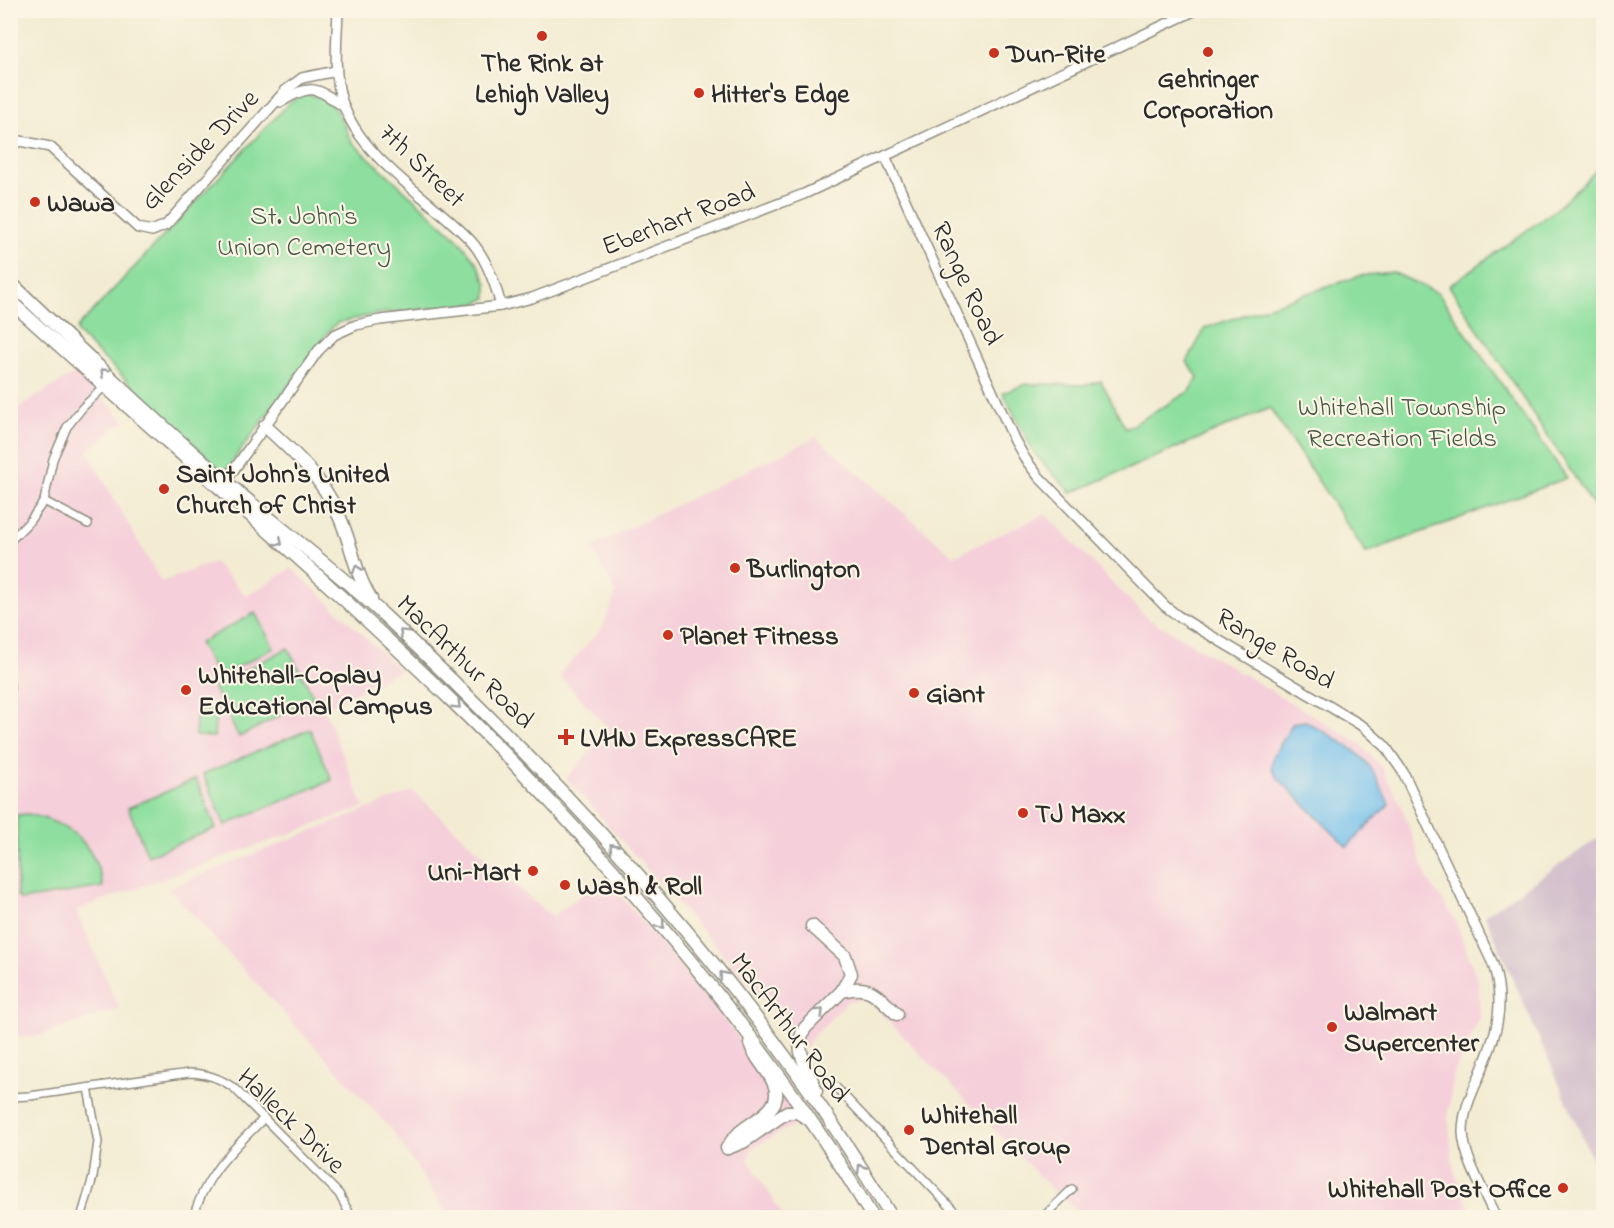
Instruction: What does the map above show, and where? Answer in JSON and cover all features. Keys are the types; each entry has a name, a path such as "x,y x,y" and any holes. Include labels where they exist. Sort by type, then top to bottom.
{"highway":[{"name":"MacArthur Road","path":"10,282 419,669 501,750 663,926 748,1033 811,1120 873,1218"},
{"name":"MacArthur Road","path":"10,301 104,387 387,618 501,726 621,855 722,973 818,1101 891,1218"},
{"path":"265,426 308,467 326,491 340,517 365,589 387,618"},
{"path":"812,926 848,960 851,974 842,991 805,1028 799,1042 818,1101"},
{"path":"842,991 860,987 870,990 897,1014"},
{"path":"748,1033 752,1050 774,1084 776,1098 769,1111 738,1134 727,1148 743,1142 787,1112 797,1112 811,1120"}],"street":[{"name":"7th Street","path":"338,10 336,71 344,107 364,142 471,242 489,270 501,306"},
{"name":"Eberhart Road","path":"223,485 318,351 334,335 345,329 380,320 501,306 532,298 804,194 1196,10"},
{"name":"Glenside Drive","path":"10,146 20,141 50,147 138,228 152,231 166,225 275,103 302,78 336,71"},
{"path":"275,103 281,102 297,91 311,88 327,94 344,107"},
{"name":"Range Road","path":"885,156 1015,441 1039,477 1165,606 1364,727 1385,746 1399,765 1497,978 1500,1002 1497,1026 1470,1097 1463,1132 1467,1153 1496,1218"},
{"path":"10,541 29,522 44,501 53,459 68,427 83,407 104,387"},
{"path":"44,501 88,524"},
{"path":"10,685 10,708"},
{"name":"Halleck Drive","path":"10,1098 189,1073 207,1074 234,1088 339,1194 352,1218"},
{"path":"829,1080 961,1218"},
{"path":"81,1218 93,1177 98,1142 88,1088"},
{"path":"194,1218 202,1191 212,1175 223,1160 264,1118"},
{"path":"1042,1218 1072,1189"}],"shaded area":[{"name":"Whitehall-Coplay Educational Campus","path":"78,371 124,421 87,451 161,582 214,562 247,596 292,568 400,670 324,709 364,807 76,910 119,1009 35,1037 11,1036 11,412"},
{"path":"816,437 954,556 1045,514 1146,617 1359,743 1381,767 1401,805 1427,878 1455,919 1479,984 1480,1018 1453,1074 1448,1119 1454,1171 1473,1217 1084,1217 1051,1188 867,999 847,1002 809,1041 807,1049 566,778 610,730 559,675 603,627 616,593 591,547"},
{"path":"413,791 538,906 553,916 605,878 648,927 706,996 786,1099 799,1122 752,1148 748,1159 784,1217 449,1217 392,1130 168,888"},
{"path":"1603,835 1603,1184 1485,915"}],"green space":[{"name":"St. John's Union Cemetery","path":"304,93 324,99 336,109 352,142 458,239 477,263 487,284 487,298 475,304 377,314 337,323 224,473 77,333 77,328 288,104"},
{"path":"1603,164 1603,520 1449,286 1555,210"},
{"name":"Whitehall Township Recreation Fields","path":"1392,272 1438,293 1567,478 1366,553 1270,408 1071,493 1034,453 1003,393 1026,384 1087,385 1101,381 1126,429 1190,391 1198,377 1187,362 1205,328 1359,276"},
{"path":"255,613 274,648 218,677 199,643"},
{"path":"288,648 314,698 239,737 213,687"},
{"path":"197,708 216,710 214,737 195,736"},
{"path":"310,729 332,780 225,825 203,774"},
{"path":"196,779 216,828 148,856 128,808"},
{"path":"28,814 57,823 78,837 94,858 103,887 21,900 17,896 17,815"}],"water":[{"path":"1305,721 1346,745 1361,757 1374,772 1389,804 1347,847 1279,779 1272,769 1273,757 1293,723"}],"place":[{"name":"The Rink at Lehigh Valley","path":"542,36"},
{"name":"Gehringer Corporation","path":"1208,52"},
{"name":"Dun-Rite","path":"994,53"},
{"name":"Hitter's Edge","path":"699,93"},
{"name":"Wawa","path":"35,202"},
{"name":"Saint John's United Church of Christ","path":"164,489"},
{"name":"Burlington","path":"735,568"},
{"name":"Planet Fitness","path":"668,635"},
{"name":"Whitehall-Coplay Educational Campus","path":"186,690"},
{"name":"Giant","path":"914,693"},
{"name":"LVHN ExpressCARE","path":"566,737"},
{"name":"TJ Maxx","path":"1023,813"},
{"name":"Uni-Mart","path":"533,871"},
{"name":"Wash & Roll","path":"565,885"},
{"name":"Walmart Supercenter","path":"1332,1027"},
{"name":"Whitehall Dental Group","path":"909,1130"},
{"name":"Whitehall Post Office","path":"1563,1188"}]}
